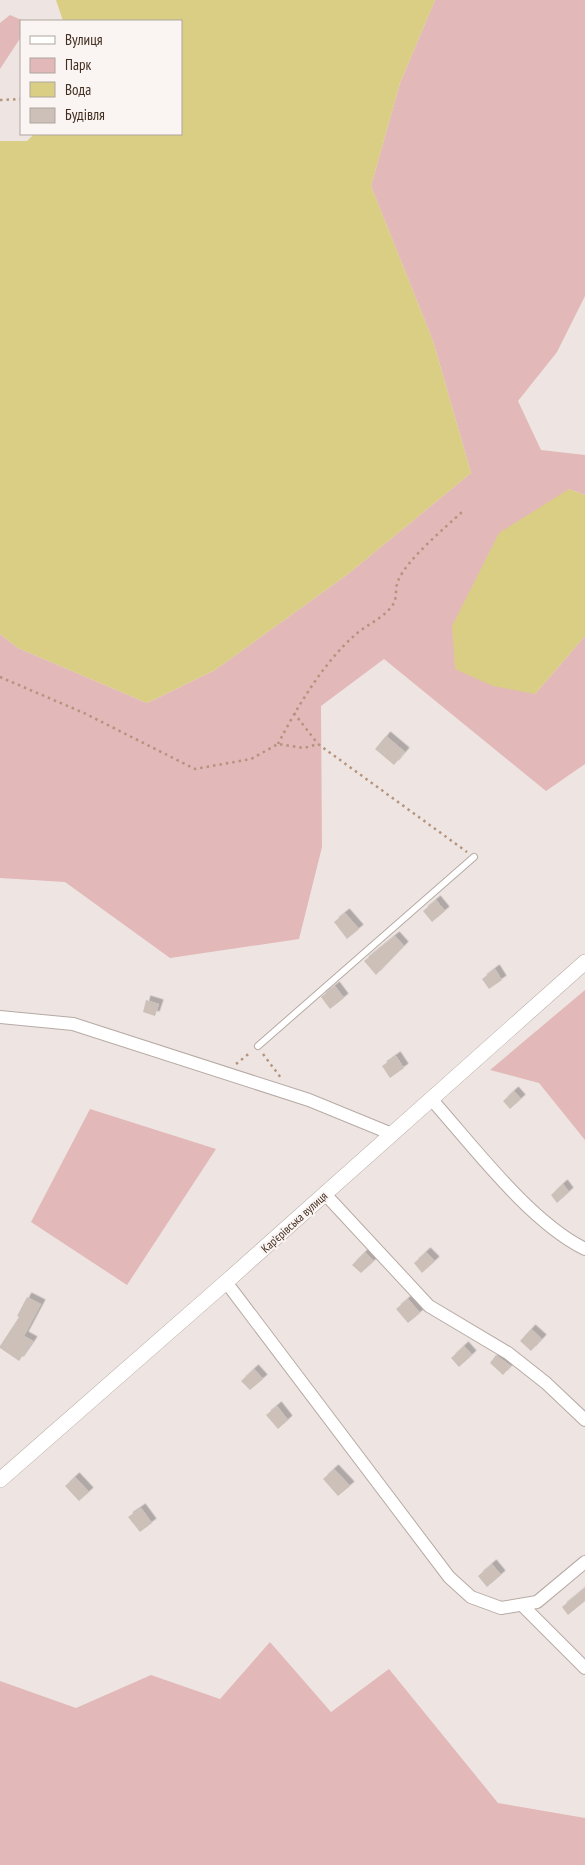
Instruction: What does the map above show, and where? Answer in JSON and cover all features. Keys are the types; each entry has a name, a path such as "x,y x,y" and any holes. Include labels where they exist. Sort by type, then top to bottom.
{"street":[{"name":"Кар'єрівська вулиця","path":"0,1480 432,1100 585,962"},
{"path":"0,1017 73,1024 294,1095 392,1134"},
{"path":"432,1100 528,1207 549,1225 585,1249"},
{"path":"325,1194 429,1306 508,1353 546,1383 585,1420"},
{"path":"226,1282 449,1577 471,1597 501,1608 537,1602 585,1562"},
{"path":"522,1604 585,1668"}],"lane":[{"path":"258,1046 474,857"}],"path":[{"path":"0,100 20,99"},
{"path":"0,676 84,713 195,769 251,759 278,744 303,698 355,635 384,614 395,602 397,581 422,548 463,511"},
{"path":"294,713 318,744 474,857"},
{"path":"278,744 304,748 318,744"},
{"path":"225,1073 258,1046 294,1095"}],"green space":[{"path":"435,0 585,0 585,296 557,352 518,401 541,450 585,455 585,495 569,489 535,694 585,636 585,764 546,791 384,659 321,706 322,847 299,939 170,958 65,882 0,878 0,634 18,648 147,703 215,670 348,574 471,473 433,341 371,186 400,83"},
{"path":"10,15 22,20 20,20 20,39 0,69 0,23"},
{"path":"585,990 585,1140 539,1083 490,1070"},
{"path":"90,1109 216,1149 127,1285 31,1222"},
{"path":"270,1642 331,1712 389,1669 498,1803 585,1818 585,1865 0,1865 0,1681 76,1708 151,1675 220,1699"}],"water":[{"path":"56,0 435,0 400,83 371,186 433,341 471,473 348,574 215,670 147,703 18,648 0,634 0,141 27,141 33,135 182,135 182,20 63,20"},
{"path":"569,489 585,495 585,636 535,694 493,686 455,669 452,626 499,533"}],"building":[{"path":"386,736 405,752 394,765 375,749"},
{"path":"436,900 445,911 432,922 423,911"},
{"path":"345,913 359,929 347,939 334,922"},
{"path":"395,936 404,946 376,975 364,961"},
{"path":"495,969 502,980 489,989 482,979"},
{"path":"335,986 344,998 330,1009 321,997"},
{"path":"146,1000 159,1004 155,1016 143,1012"},
{"path":"396,1056 404,1068 390,1078 382,1066"},
{"path":"514,1091 521,1099 510,1109 503,1101"},
{"path":"563,1184 569,1192 557,1203 551,1195"},
{"path":"365,1252 374,1261 361,1273 352,1265"},
{"path":"426,1252 435,1261 422,1273 414,1263"},
{"path":"27,1297 41,1304 24,1336 33,1341 19,1361 0,1348 0,1346 19,1317 17,1316"},
{"path":"408,1299 420,1313 408,1323 396,1309"},
{"path":"531,1329 542,1339 531,1351 520,1341"},
{"path":"464,1346 472,1355 459,1367 451,1358"},
{"path":"496,1355 511,1366 503,1375 490,1363"},
{"path":"254,1369 263,1379 250,1390 241,1381"},
{"path":"277,1406 288,1420 278,1429 266,1415"},
{"path":"334,1469 350,1486 338,1496 323,1479"},
{"path":"75,1477 89,1492 79,1501 65,1486"},
{"path":"141,1508 152,1523 140,1532 128,1517"},
{"path":"492,1564 501,1575 487,1587 478,1576"},
{"path":"585,1588 585,1601 568,1615 562,1607"}]}
